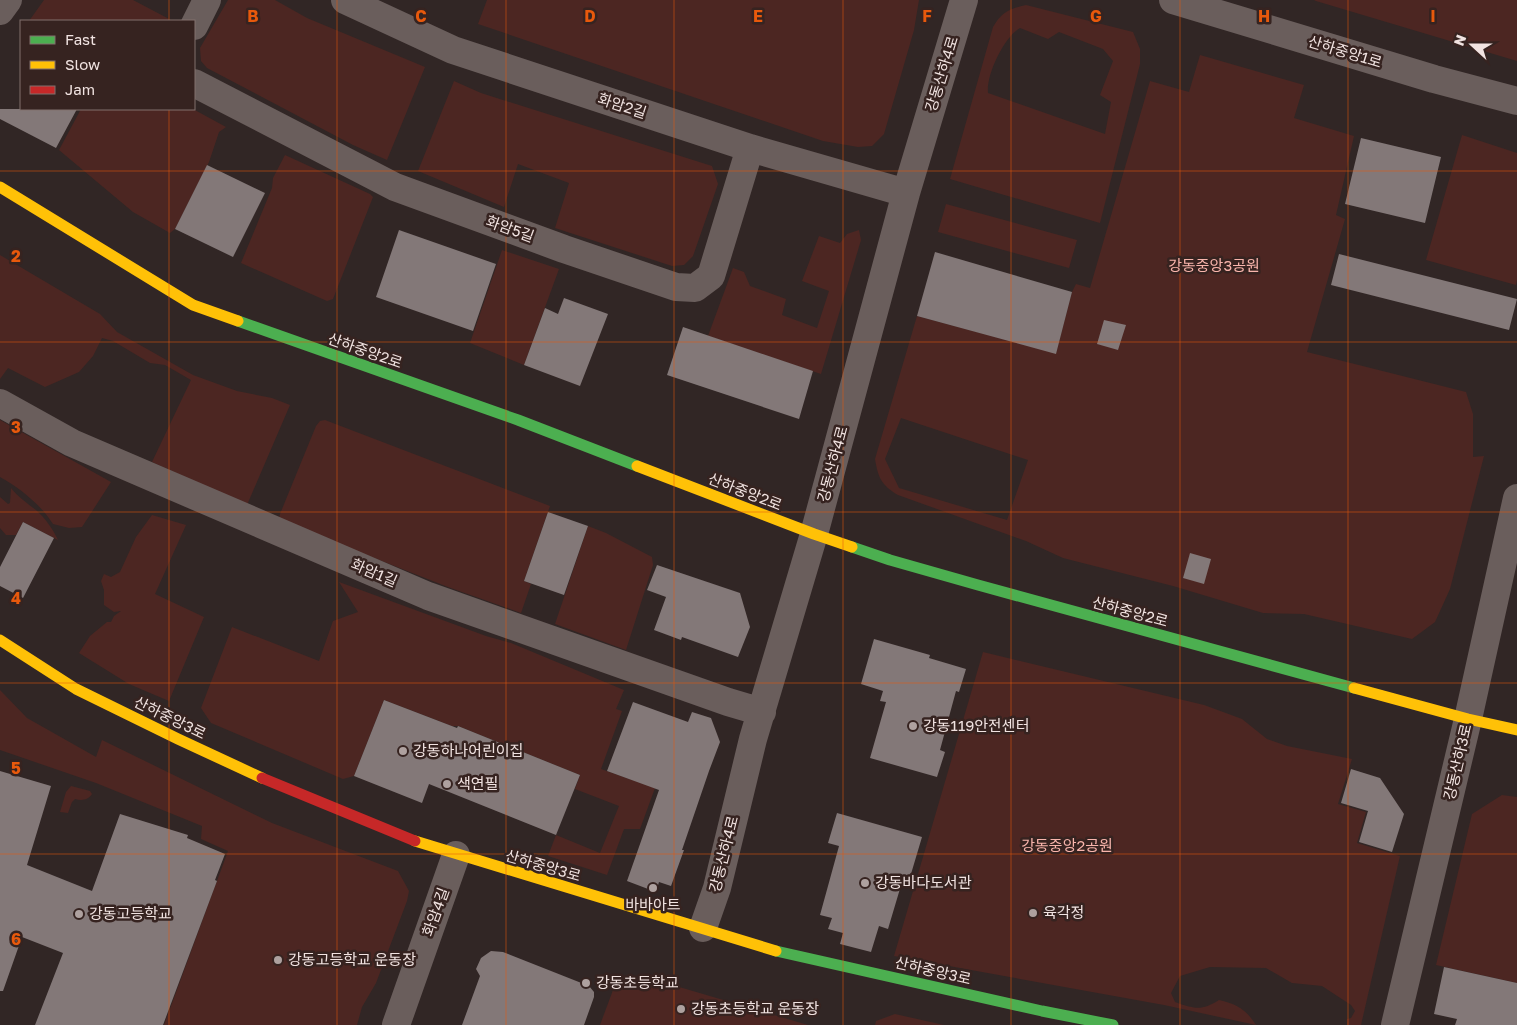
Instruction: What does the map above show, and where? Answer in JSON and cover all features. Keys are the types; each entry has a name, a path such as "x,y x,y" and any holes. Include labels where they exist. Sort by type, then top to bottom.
{"main road":[{"name":"산하중앙2로","path":"0,187 193,305 518,420 814,534 890,560 978,585 1468,719 1517,730"},
{"name":"산하중앙3로","path":"0,640 76,689 178,738 276,784 414,841 456,856 769,949 1042,1011 1113,1025"}],"street":[{"path":"0,11 8,0"},
{"path":"195,24 207,0"},
{"name":"화암2길","path":"345,0 453,50 750,148 906,193"},
{"name":"강동산하4로","path":"703,928 717,888 753,739 814,534 906,193 964,0"},
{"name":"산하중앙1로","path":"1173,0 1434,80 1517,101"},
{"name":"화암5길","path":"195,84 395,187 564,249 676,287 695,288 711,276 750,148"},
{"name":"화암1길","path":"0,402 72,443 428,596 728,702 762,712"},
{"name":"강동산하3로","path":"1395,1025 1468,719 1517,498"},
{"name":"화암4길","path":"396,1025 456,856"}],"green space":[{"path":"44,0 133,0 171,20 30,20"},
{"path":"228,0 275,0 307,18 425,67 387,160 353,145 207,68 201,61 200,48"},
{"path":"487,0 919,0 914,30 884,134 872,146 858,147 823,141 478,24"},
{"path":"1314,0 1517,0 1517,61 1316,1"},
{"path":"1026,5 1133,32 1140,49 1140,64 1100,223 950,179 993,27 1010,10","holes":["1020,28 1048,39 1059,32 1103,49 1113,61 1100,95 1111,102 1105,134 988,93 988,85 997,57 1014,33"]},
{"name":"강동중앙3공원","path":"1200,55 1304,85 1294,118 1354,136 1336,215 1345,219 1307,352 1466,392 1473,414 1473,457 1484,456 1450,589 1435,622 1412,639 1304,614 1263,613 1173,586 1063,558 1026,541 898,495 884,484 879,476 875,459 917,316 1056,353 1072,292 1076,284 1090,288 1150,81 1189,92","holes":["901,418 1028,460 1007,520 899,488 885,459"]},
{"path":"454,81 481,93 712,166 718,184 693,256 684,265 672,266 555,228 569,183 518,164 504,207 418,171"},
{"path":"80,110 195,110 226,127 219,132 209,162 175,229 170,233 133,212 59,150"},
{"path":"1462,135 1517,153 1516,285 1426,260"},
{"path":"285,155 373,197 333,299 327,301 241,263 272,188 273,178"},
{"path":"946,204 1077,240 1069,268 938,232"},
{"path":"859,230 861,240 821,374 708,336 733,268 744,272 750,286 786,299 782,315 817,328 829,291 802,281 819,236 840,243 847,234"},
{"path":"502,250 559,269 524,365 470,343"},
{"path":"0,255 100,314 117,332 193,375 237,391 272,398 290,405 247,505 152,462 191,380 165,365 150,363 113,341 102,338 93,356 79,372 45,387 8,368 0,379"},
{"path":"0,420 111,482 82,527 69,528 53,524 29,497 0,477"},
{"path":"325,420 550,506 524,581 531,584 521,613 448,587 280,521 280,514 316,426 320,421"},
{"path":"11,488 43,517 58,540 23,522 16,535 6,535 0,528 0,497 8,504 10,503"},
{"path":"152,515 186,525 155,594 204,617 169,701 129,684 79,653 90,636 107,622 111,622 114,616 121,611 114,612 104,605 104,590 101,581 104,574 111,577 120,572 136,537"},
{"path":"588,526 606,533 652,557 653,565 626,650 555,624"},
{"path":"339,582 486,636 511,643 624,690 616,709 622,711 601,769 655,788 640,829 624,829 607,875 548,856 556,835 600,853 619,806 575,789 580,775 458,726 452,726 384,700 354,776 343,779 211,723 201,708 232,627 319,661 333,621 358,612"},
{"name":"강동중앙2공원","path":"983,652 1204,705 1242,719 1267,739 1287,746 1352,759 1338,804 1366,812 1357,843 1400,856 1361,1025 1347,1025 1347,1019 1351,1018 1355,1011 1351,1005 1322,986 1292,983 1266,968 1210,967 1180,976 1171,993 1175,1002 1198,1008 1208,1006 1219,1000 1231,1003 1244,1011 1256,1025 1164,1005 894,956"},
{"path":"0,690 27,718 96,757 102,740 272,823 398,871 409,891 407,901 376,983 362,1007 357,1025 164,1025 228,851 201,839 202,826 96,783 0,750"},
{"path":"71,786 90,791 92,794 89,798 75,799 68,813 60,812 66,792"},
{"path":"1502,795 1517,797 1517,983 1436,965 1472,814"},
{"name":"강동초등학교 운동장","path":"619,974 639,982 642,976 808,1025 600,1025"},
{"path":"895,1014 944,1025 875,1025 876,1021"}],"building":[{"path":"0,109 76,110 56,148 0,119"},
{"path":"1361,138 1441,157 1425,223 1345,204"},
{"path":"207,165 265,193 233,257 175,229"},
{"path":"399,230 496,264 473,331 376,297"},
{"path":"935,252 1072,292 1056,354 917,316"},
{"path":"1339,254 1517,299 1509,330 1331,285"},
{"path":"564,298 608,314 580,386 524,365 545,308 558,314"},
{"path":"1104,320 1126,325 1118,350 1097,344"},
{"path":"683,327 813,371 799,419 667,375"},
{"path":"548,512 588,526 564,595 524,581"},
{"path":"23,522 54,538 23,598 0,586 0,567"},
{"path":"1190,553 1211,559 1204,584 1183,578"},
{"path":"657,565 740,593 750,627 738,657 682,637 681,640 654,630 666,597 647,590"},
{"name":"강동119안전센터","path":"874,639 930,655 929,658 966,669 959,692 956,691 940,750 945,752 937,777 870,758 886,702 880,701 883,691 861,684"},
{"path":"384,700 457,728 458,726 580,775 556,835 429,784 422,803 354,776"},
{"path":"633,702 688,722 692,712 711,718 720,742 671,886 659,882 656,892 627,881 659,790 607,771"},
{"path":"1351,769 1380,778 1404,814 1392,852 1359,842 1368,811 1341,803"},
{"name":"강동고등학교","path":"0,771 51,786 27,865 92,891 120,814 188,835 187,838 225,854 215,880 217,881 163,1025 35,1025 63,953 22,937 3,991 0,991"},
{"name":"강동바다도서관","path":"837,813 922,837 908,884 902,882 888,929 879,926 871,952 840,944 843,933 828,929 832,918 820,915 839,846 828,843"},
{"name":"강동초등학교","path":"491,951 503,952 589,986 594,992 594,997 584,1025 462,1025 480,976 476,969 481,958"},
{"path":"1444,967 1517,983 1517,1025 1455,1025 1457,1019 1434,1014"}],"traffic: fast":[{"path":"238,321 518,420 637,466"},
{"path":"852,547 978,585 1354,688"},
{"path":"776,951 1042,1011 1113,1025"}],"traffic: slow":[{"path":"0,187 193,305 238,321"},
{"path":"637,466 852,547"},
{"path":"0,640 76,689 262,778"},
{"path":"1354,688 1468,719 1517,730"},
{"path":"415,841 776,951"}],"traffic: jam":[{"path":"262,778 415,841"}],"place":[{"name":"강동119안전센터","path":"913,726"},
{"name":"강동하나어린이집","path":"403,751"},
{"name":"색연필","path":"447,784"},
{"name":"강동바다도서관","path":"865,883"},
{"name":"바바아트","path":"653,888"},
{"name":"육각정","path":"1033,913"},
{"name":"강동고등학교","path":"79,914"},
{"name":"강동고등학교 운동장","path":"278,960"},
{"name":"강동초등학교","path":"586,983"},
{"name":"강동초등학교 운동장","path":"681,1009"}]}
